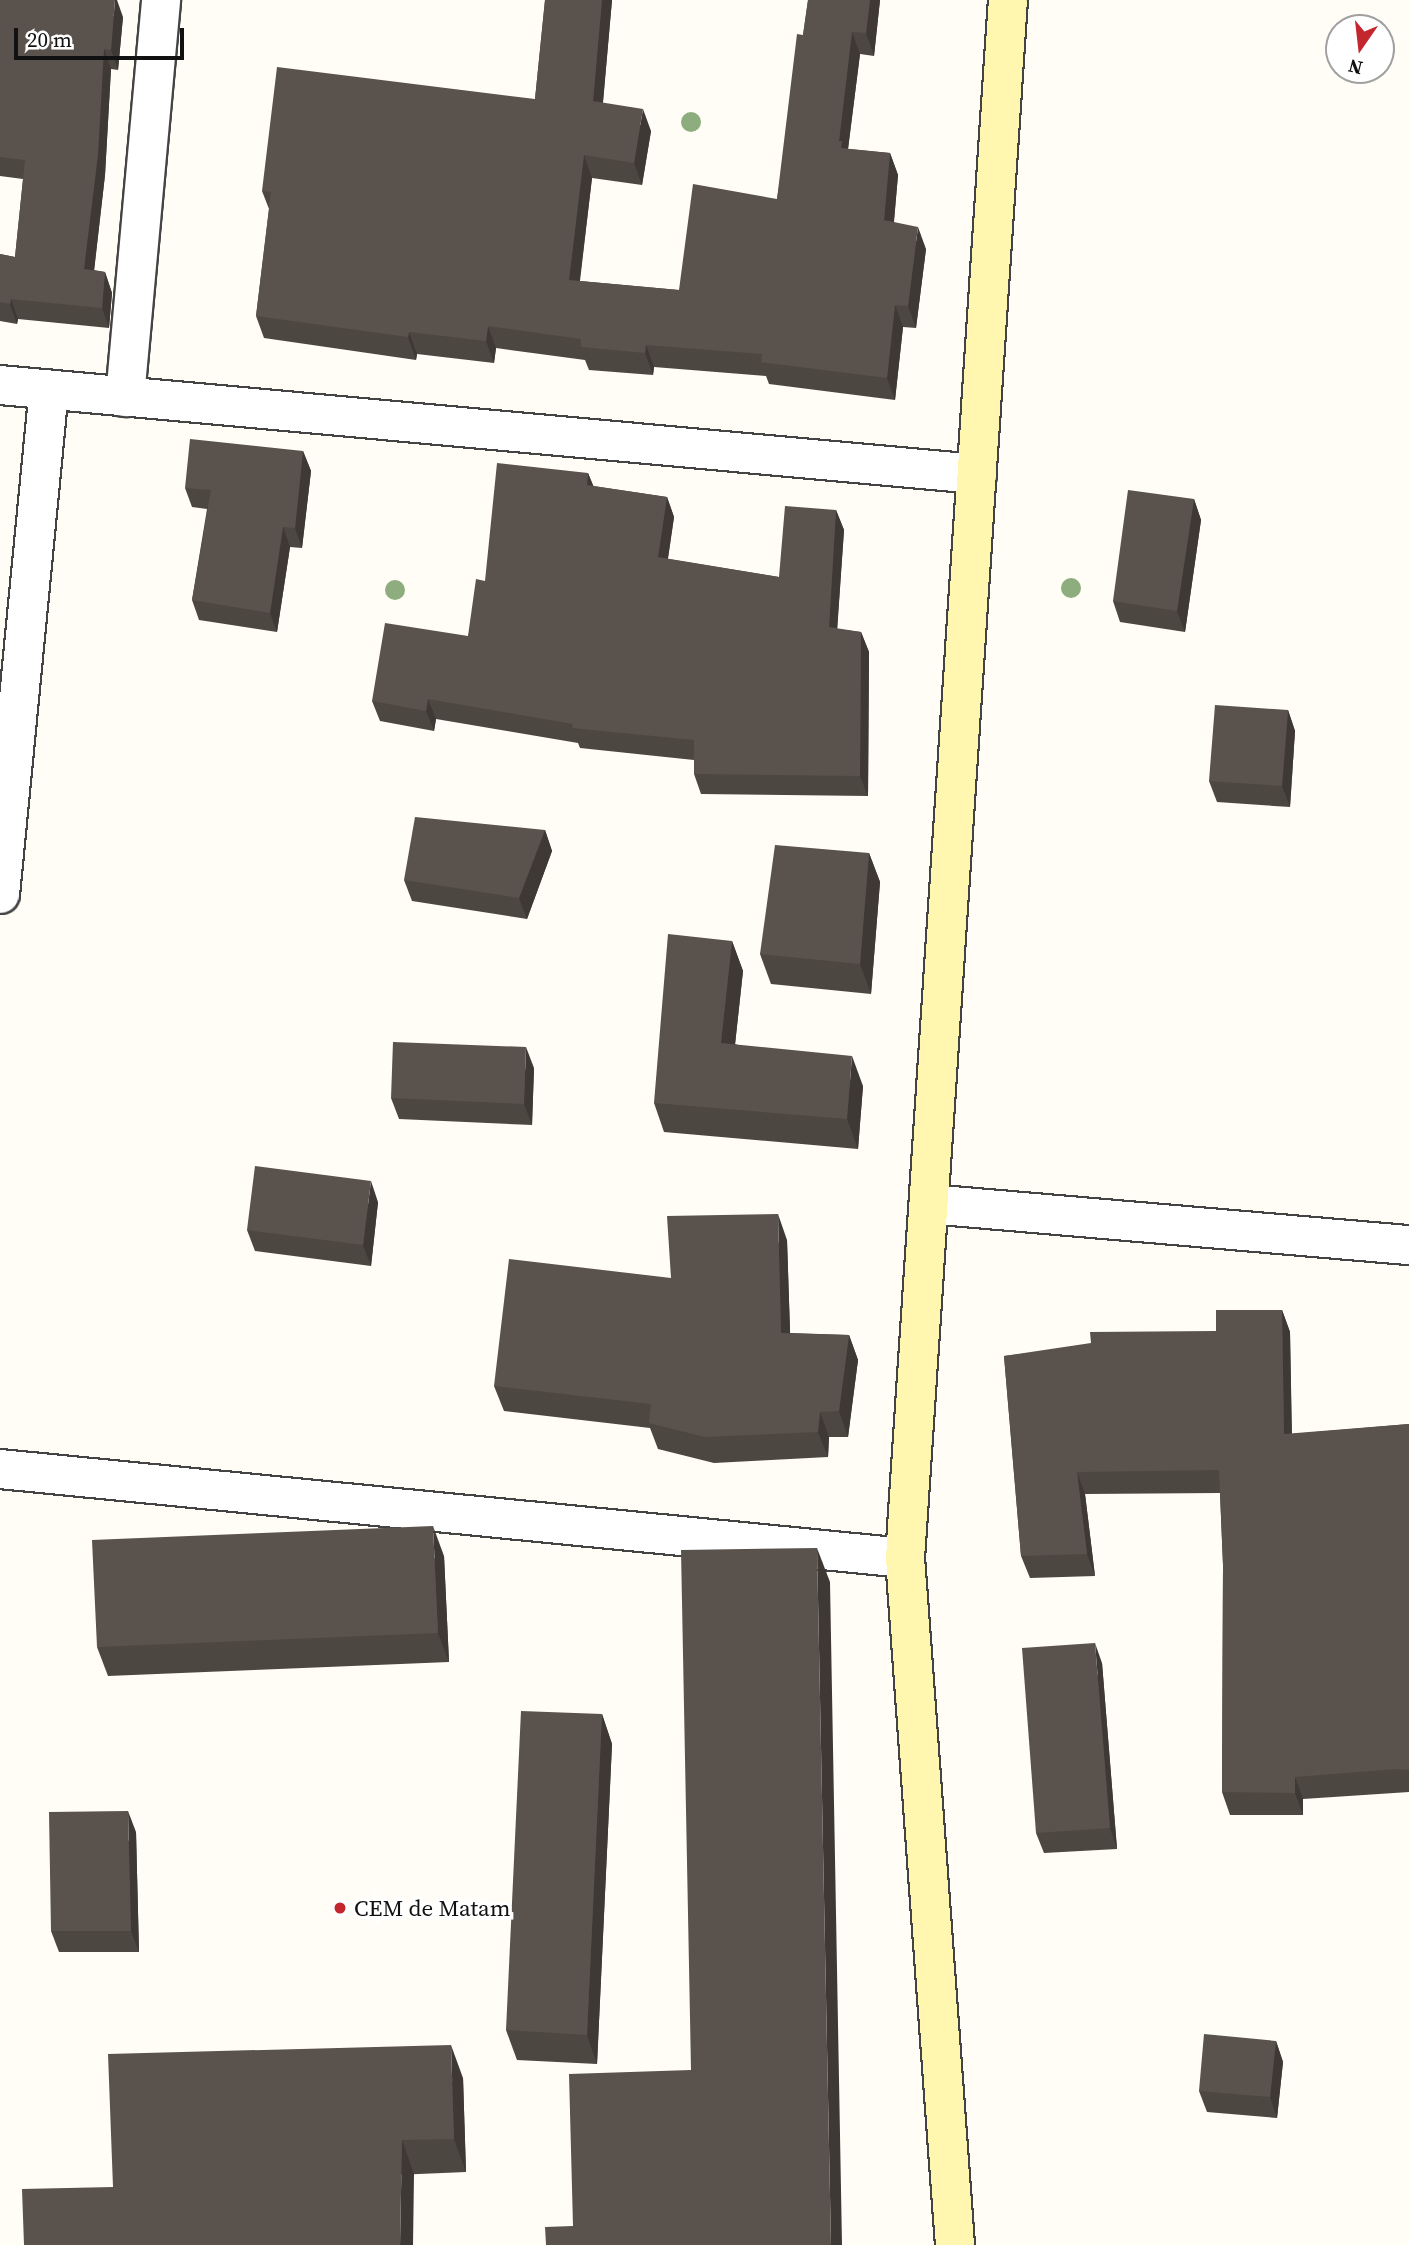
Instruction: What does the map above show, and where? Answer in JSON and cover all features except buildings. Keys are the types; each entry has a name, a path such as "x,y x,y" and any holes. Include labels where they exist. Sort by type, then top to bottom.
{"street":[{"path":"125,397 161,0"},
{"path":"955,2245 905,1558 1008,0"},
{"path":"0,385 977,474"},
{"path":"0,894 49,389"},
{"path":"929,1204 1409,1245"},
{"path":"0,1469 905,1558"}],"place":[{"name":"CEM de Matam","path":"340,1908"}]}
